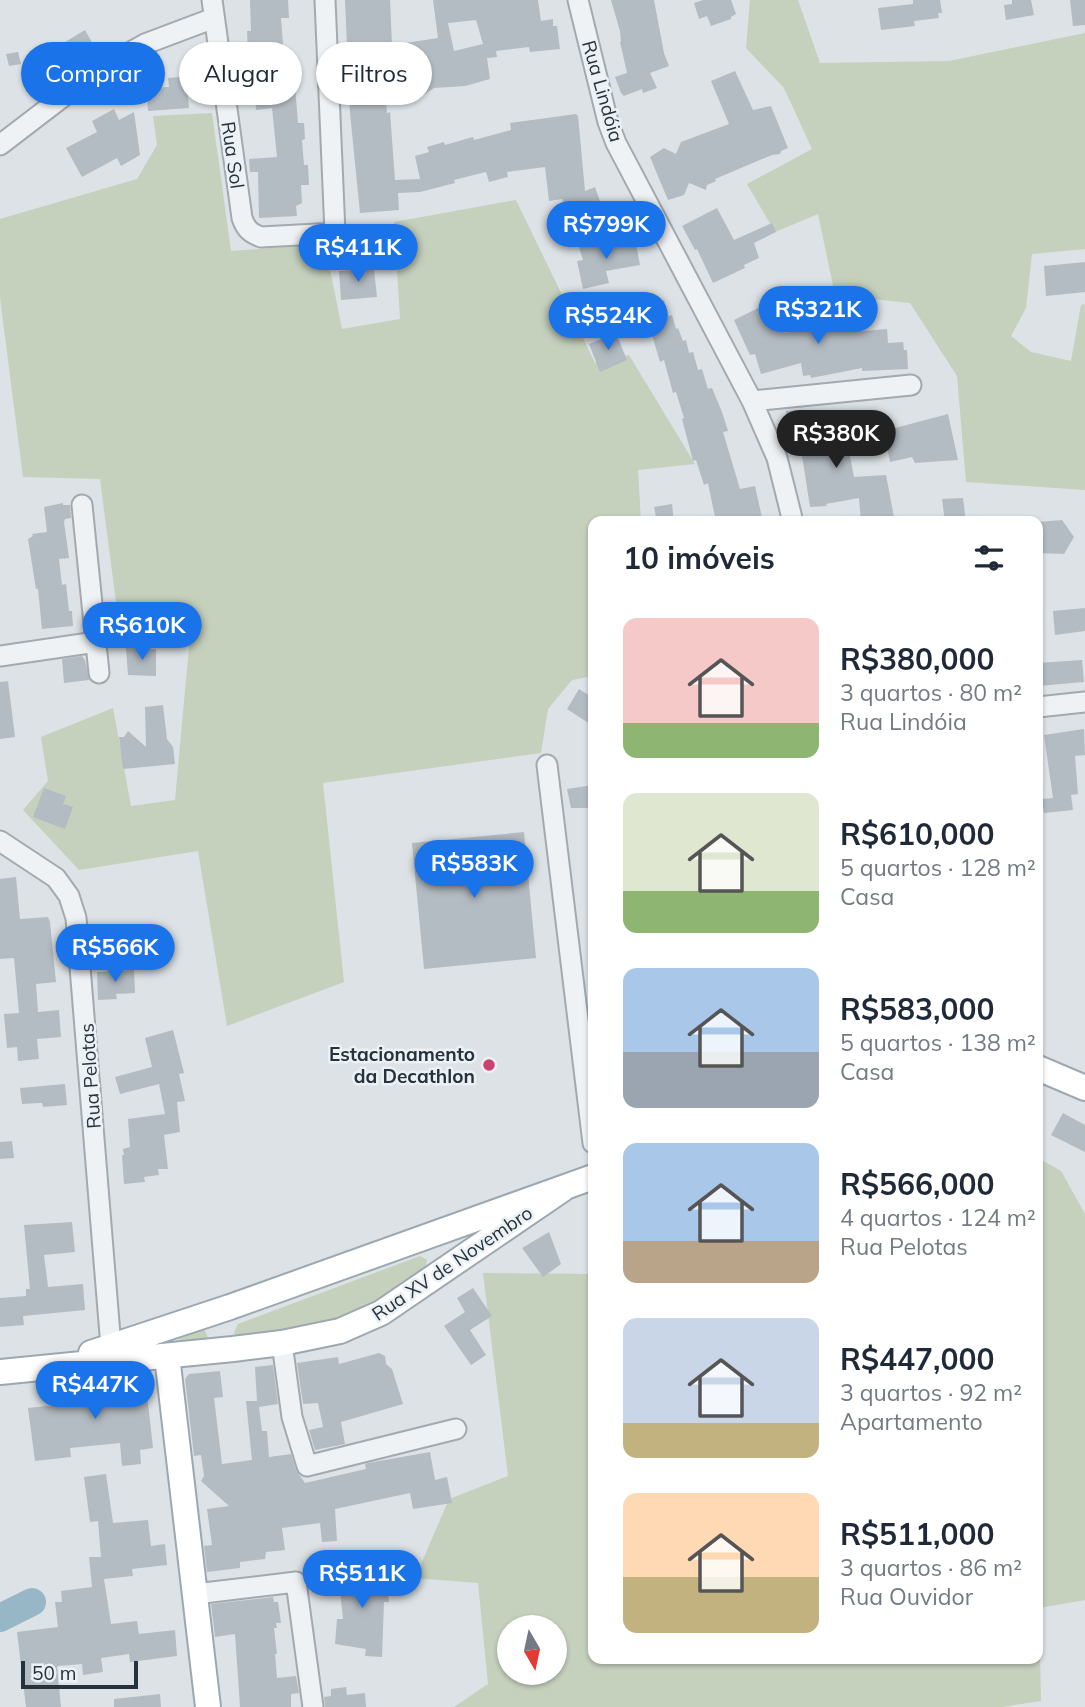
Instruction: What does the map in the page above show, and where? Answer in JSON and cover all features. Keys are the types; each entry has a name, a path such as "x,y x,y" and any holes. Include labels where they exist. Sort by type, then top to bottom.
{"main road":[{"path":"1043,1070 1085,1088"},
{"name":"Rua XV de Novembro","path":"47,1368 230,1307 588,1179"},
{"name":"Rua XV de Novembro","path":"0,1372 233,1349 282,1343 340,1331 363,1322 422,1285 563,1189"},
{"path":"422,1285 433,1270 435,1258 429,1236"},
{"path":"230,1307 218,1333 223,1343 233,1349"},
{"path":"167,1356 208,1707"}],"street":[{"name":"Rua Sol","path":"213,9 245,227 252,234 261,237 335,233 325,0"},
{"name":"Rua Lindóia","path":"579,0 608,122 616,144 752,401 777,458 792,516"},
{"path":"0,145 98,70 213,9"},
{"path":"752,401 911,384"},
{"path":"82,505 100,673"},
{"path":"0,656 96,642"},
{"path":"1043,706 1085,702"},
{"path":"547,765 588,1102"},
{"name":"Rua Pelotas","path":"0,841 56,878 69,896 76,918 111,1346"},
{"path":"282,1343 292,1417 307,1466 456,1429"},
{"path":"195,1594 296,1582 313,1707"}],"green space":[{"path":"750,0 798,0 820,63 949,61 1085,33 1085,249 1032,254 1026,308 1011,336 1031,352 1071,361 1081,305 1085,304 1085,490 966,482 957,376 910,303 835,295 818,214 775,232 747,184 812,149 784,88 746,48"},
{"path":"212,113 231,251 325,244 342,329 400,319 394,222 516,200 595,363 629,355 695,464 638,470 641,516 588,516 588,677 572,680 548,709 541,753 323,783 344,982 227,1026 198,851 79,870 23,810 48,781 41,737 113,708 131,806 175,800 191,625 119,625 100,479 23,477 0,298 0,219 137,179 157,145 153,116"},
{"path":"1043,1161 1061,1171 1085,1214 1085,1600 1043,1607"},
{"path":"420,1256 427,1260 425,1269 348,1322 237,1337 234,1333 238,1324"},
{"path":"483,1273 588,1274 588,1664 1040,1664 1041,1701 1002,1707 454,1707 488,1684 478,1583 415,1578 449,1499 508,1476"},
{"path":"204,1328 209,1341 173,1342"}],"building":[{"path":"250,0 288,0 289,18 281,18 283,42 247,42 247,31 251,31"},
{"path":"345,0 390,0 392,42 347,42"},
{"path":"433,0 538,0 541,21 553,19 553,26 557,26 560,49 530,52 529,47 496,51 497,57 487,58 490,79 465,86 432,89 432,42 412,42 438,38","holes":["476,20 483,44 454,51 448,23"]},
{"path":"611,0 654,0 669,66 650,73 657,88 643,93 642,89 624,96 621,93 615,77 627,73 620,31"},
{"path":"703,0 731,0 736,14 731,19 711,26 707,16 699,19 694,3"},
{"path":"913,0 940,0 942,13 938,13 939,18 914,21 915,26 881,30 878,8 913,4"},
{"path":"1012,0 1031,0 1034,15 1006,20 1004,5 1012,4"},
{"path":"1070,0 1085,0 1085,25 1073,26"},
{"path":"85,30 92,42 65,42"},
{"path":"18,52 21,64 9,66 6,54"},
{"path":"735,71 753,110 771,106 788,148 780,154 715,179 716,181 707,185 706,190 689,183 684,195 668,200 650,157 664,148 676,154 681,142 729,124 711,81"},
{"path":"179,77 179,105 189,105 189,108 148,111 147,105 165,105 168,78"},
{"path":"256,105 297,105 298,123 304,123 304,165 308,165 309,185 301,185 302,203 296,206 297,216 259,218 258,172 250,172 249,159 277,157 272,108 256,110"},
{"path":"350,105 386,105 387,113 390,112 395,180 420,179 415,156 429,152 427,147 473,137 474,140 511,130 510,123 576,114 585,191 595,187 606,218 573,230 562,199 549,201 545,167 507,172 508,177 489,182 486,172 420,192 398,193 399,210 360,213"},
{"path":"114,109 119,120 134,112 140,155 121,166 117,158 82,177 66,148 97,132 92,121"},
{"path":"717,208 734,240 772,223 776,232 754,243 759,258 744,265 745,268 713,283 697,249 695,250 682,226"},
{"path":"635,238 640,265 606,271 609,283 583,289 577,261 583,260 579,247"},
{"path":"1085,262 1085,292 1046,296 1044,266"},
{"path":"374,269 377,297 341,300 339,271"},
{"path":"664,300 668,316 672,315 676,329 678,328 683,341 686,340 689,353 693,352 698,370 702,369 708,389 712,388 722,412 728,431 723,432 740,489 755,486 762,516 715,516 708,483 704,485 696,460 693,461 676,392 673,393 664,360 660,362 652,335 647,336 637,308"},
{"path":"770,302 785,333 820,323 849,321 851,332 887,329 888,343 903,342 904,350 907,350 908,369 862,371 862,368 811,378 810,375 803,376 801,363 761,374 755,354 750,355 734,320"},
{"path":"616,333 627,360 600,372 589,344"},
{"path":"786,411 825,412 829,449 848,446 854,477 886,475 894,516 860,516 859,498 810,507 801,449 793,450 792,435 788,436"},
{"path":"948,414 958,460 915,463 912,457 890,462 884,431"},
{"path":"963,498 965,516 944,516 942,499"},
{"path":"63,503 70,505 71,518 65,519 64,522 69,558 59,559 62,585 66,584 73,626 42,629 38,589 28,539 32,534 47,532 44,507"},
{"path":"672,504 673,516 656,516 654,507"},
{"path":"1062,520 1074,537 1064,554 1043,553 1043,522"},
{"path":"1085,608 1085,631 1055,635 1053,611"},
{"path":"126,648 156,649 156,676 128,675"},
{"path":"82,656 89,680 64,683 62,659"},
{"path":"1082,660 1084,682 1043,686 1043,663"},
{"path":"8,681 15,737 0,739 0,682"},
{"path":"579,689 588,695 588,723 567,709"},
{"path":"163,705 167,739 173,747 175,764 123,769 119,737 124,737 128,731 146,747 145,707"},
{"path":"1084,729 1085,755 1075,756 1078,794 1071,795 1073,810 1044,813 1043,799 1053,798 1044,735"},
{"path":"588,786 588,808 571,808 567,789"},
{"path":"44,788 66,796 63,804 73,807 65,829 33,817"},
{"path":"524,832 536,958 424,969 412,843"},
{"path":"16,877 20,919 48,917 50,922 56,982 36,984 38,1012 59,1010 61,1037 37,1039 39,1059 18,1061 17,1047 7,1048 4,1014 19,1013 14,958 0,959 0,879"},
{"path":"134,970 135,993 116,994 117,999 98,1000 97,972"},
{"path":"173,1030 184,1073 179,1074 185,1101 177,1102 180,1132 164,1135 168,1169 158,1169 159,1175 144,1177 145,1182 124,1184 122,1155 123,1149 130,1147 128,1119 165,1114 159,1084 120,1094 115,1077 152,1067 145,1038"},
{"path":"65,1084 67,1105 43,1107 42,1103 22,1104 20,1088"},
{"path":"1063,1113 1085,1125 1085,1152 1051,1135"},
{"path":"12,1141 14,1158 0,1159 0,1142"},
{"path":"72,1222 75,1252 44,1255 48,1287 83,1284 85,1310 23,1316 24,1325 0,1327 0,1298 26,1296 26,1289 30,1289 24,1225"},
{"path":"549,1232 561,1264 543,1277 522,1248"},
{"path":"473,1288 492,1316 470,1330 486,1355 471,1365 444,1326 465,1312 457,1298"},
{"path":"379,1353 385,1356 386,1364 392,1369 403,1404 341,1422 345,1444 315,1450 309,1430 323,1427 318,1403 303,1404 297,1363 338,1357 339,1364"},
{"path":"273,1365 278,1404 259,1407 262,1431 267,1431 269,1457 291,1454 296,1470 305,1483 366,1469 365,1464 368,1463 430,1452 435,1480 447,1477 452,1503 413,1509 410,1493 335,1509 337,1541 322,1542 320,1523 282,1528 285,1550 266,1552 265,1559 240,1562 240,1568 207,1572 204,1546 212,1545 207,1509 229,1506 201,1481 204,1476 201,1455 194,1456 185,1379 189,1374 220,1371 223,1397 214,1398 222,1464 252,1460 246,1401 257,1401 255,1367"},
{"path":"145,1377 153,1448 140,1450 141,1464 122,1466 120,1443 70,1448 71,1457 35,1461 28,1408 74,1403 71,1384"},
{"path":"106,1474 113,1523 148,1520 151,1546 165,1544 167,1565 132,1569 133,1576 104,1579 111,1624 137,1621 139,1634 175,1630 177,1656 130,1662 129,1654 101,1658 103,1672 83,1675 82,1664 57,1666 61,1707 26,1707 17,1632 58,1627 55,1602 62,1602 61,1591 92,1587 89,1557 101,1557 98,1521 90,1522 84,1477"},
{"path":"381,1567 383,1589 387,1588 389,1602 384,1602 382,1657 365,1656 366,1649 335,1644 337,1619 343,1619 338,1572"},
{"path":"273,1597 274,1602 278,1602 281,1623 276,1623 277,1628 274,1628 277,1678 296,1676 299,1693 291,1694 291,1707 240,1707 235,1634 215,1637 211,1604"},
{"path":"346,1687 347,1695 365,1693 366,1707 325,1707 324,1697 331,1696 331,1689"},
{"path":"160,1694 161,1707 114,1707 114,1699"}],"waterway":[{"path":"0,1618 32,1602"}],"place":[{"name":"Estacionamento da Decathlon","path":"489,1065"}]}
